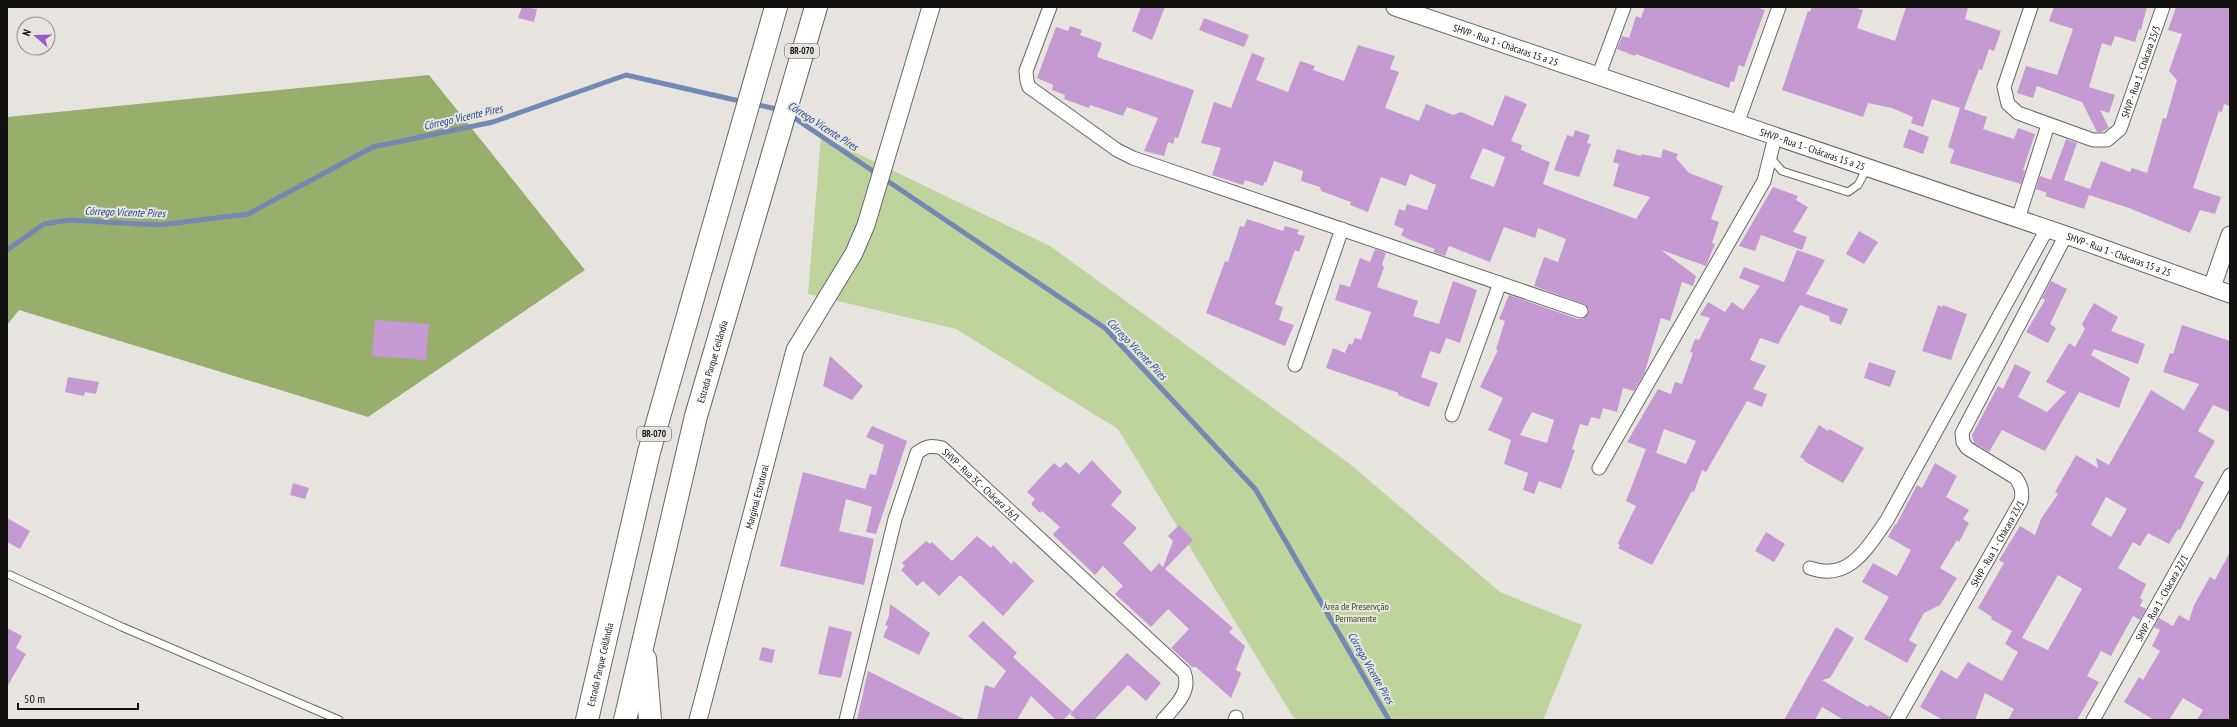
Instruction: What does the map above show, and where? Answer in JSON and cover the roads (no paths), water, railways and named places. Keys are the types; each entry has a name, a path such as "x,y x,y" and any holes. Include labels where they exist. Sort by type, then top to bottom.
{"highway":[{"name":"Estrada Parque Ceilândia","path":"587,720 649,452 736,152 752,88 776,7"},
{"name":"Estrada Parque Ceilândia","path":"625,720 696,416 816,7"},
{"path":"644,636 650,720"}],"street":[{"name":"Marginal Estrutural","path":"698,720 795,350 854,253 866,225 931,7"},
{"path":"1050,7 1026,71 1027,81 1030,87 1111,146 1133,158 1581,311"},
{"name":"SHVP - Rua 1 - Chácaras 15 a 25","path":"1395,7 1430,13 1598,77 2066,235 2230,294"},
{"path":"1598,77 1624,7"},
{"path":"1737,124 1779,7"},
{"name":"SHVP - Rua 1 - Chácara 25/3","path":"2031,7 2004,87 2005,95 2012,109 2048,125 2093,140 2107,140 2115,135 2125,119 2163,7"},
{"path":"2018,219 2048,125"},
{"path":"1599,468 1764,181 1775,137"},
{"path":"1810,568 1823,573 1838,571 1853,562 1867,548 1894,506 2047,229"},
{"path":"1295,364 1342,230"},
{"name":"SHVP - Rua 1 - Chácara 23/1","path":"1897,720 2021,501 2023,493 2016,478 1967,448 1963,442 1962,434 2066,235"},
{"path":"2212,288 2230,235"},
{"path":"1452,415 1500,283"},
{"name":"SHVP - Rua 3C - Chácara 26/1","path":"846,720 895,519 918,453 926,446 934,446 942,448 1184,672 1187,680 1187,687 1183,696 1163,720"},
{"name":"SHVP - Rua 1 - Chácara 22/1","path":"2093,720 2230,475"}],"lane":[{"path":"1770,157 1782,171 1848,192 1858,185 1868,168"},
{"path":"10,575 122,627 339,720"}],"waterway":[{"name":"Córrego Vicente Pires","path":"7,250 44,224 69,220 159,225 248,214 373,147 493,122 626,75 744,102"},
{"name":"Córrego Vicente Pires","path":"754,104 781,110"},
{"name":"Córrego Vicente Pires","path":"790,115 1105,328 1256,490 1389,720"}],"park label":[{"name":"Área de Preservção Permanente","path":"1356,612"}]}
